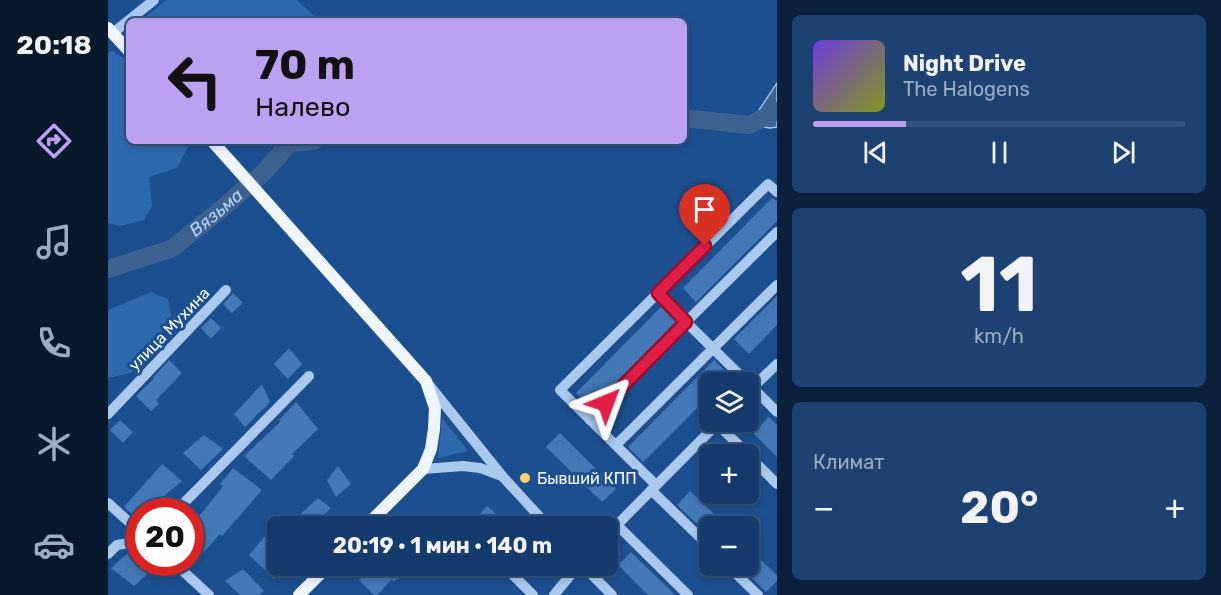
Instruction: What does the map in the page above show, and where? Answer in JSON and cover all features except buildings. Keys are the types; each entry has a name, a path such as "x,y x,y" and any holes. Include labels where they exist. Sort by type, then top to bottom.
{"main road":[{"path":"110,30 126,48"},
{"path":"215,144 426,381 435,408 431,449 423,469 376,516"},
{"path":"299,595 318,576"}],"street":[{"path":"128,18 154,0"},
{"path":"110,30 126,19"},
{"path":"699,535 616,445 560,390 768,184 777,192"},
{"path":"590,420 777,232"},
{"path":"616,445 777,285"},
{"name":"улица Мухина","path":"108,414 226,290"},
{"path":"658,293 735,372"},
{"path":"759,379 777,364"},
{"path":"189,498 309,376"},
{"path":"426,381 503,477 539,516"},
{"path":"759,396 777,412"},
{"path":"618,524 709,432"},
{"path":"726,432 738,444"},
{"path":"423,469 463,466 480,468 503,477"},
{"path":"759,466 777,484"},
{"path":"108,503 126,519"},
{"path":"618,526 688,595"},
{"path":"108,554 117,545 126,543"},
{"path":"188,576 209,595"},
{"path":"514,576 532,595"},
{"path":"554,595 570,576"},
{"path":"593,576 612,595"},
{"path":"738,576 758,595"}],"shaded area":[{"path":"167,0 297,0 314,16 314,18 144,18"},
{"path":"113,51 126,60 126,144 189,145 177,168 149,177 152,206 144,220 121,226 108,223 108,52"},
{"path":"777,83 777,127 749,125"},
{"path":"151,292 168,299 172,321 160,348 131,373 108,378 108,310"},
{"path":"442,418 468,451 438,458"}],"waterway":[{"name":"Вязьма","path":"687,118 749,125 777,111"},
{"name":"Вязьма","path":"108,269 171,249 264,172 289,144"}],"place":[{"name":"Бывший КПП","path":"525,478"}],"route":[{"path":"606,403 686,322 658,293 705,246"}]}
